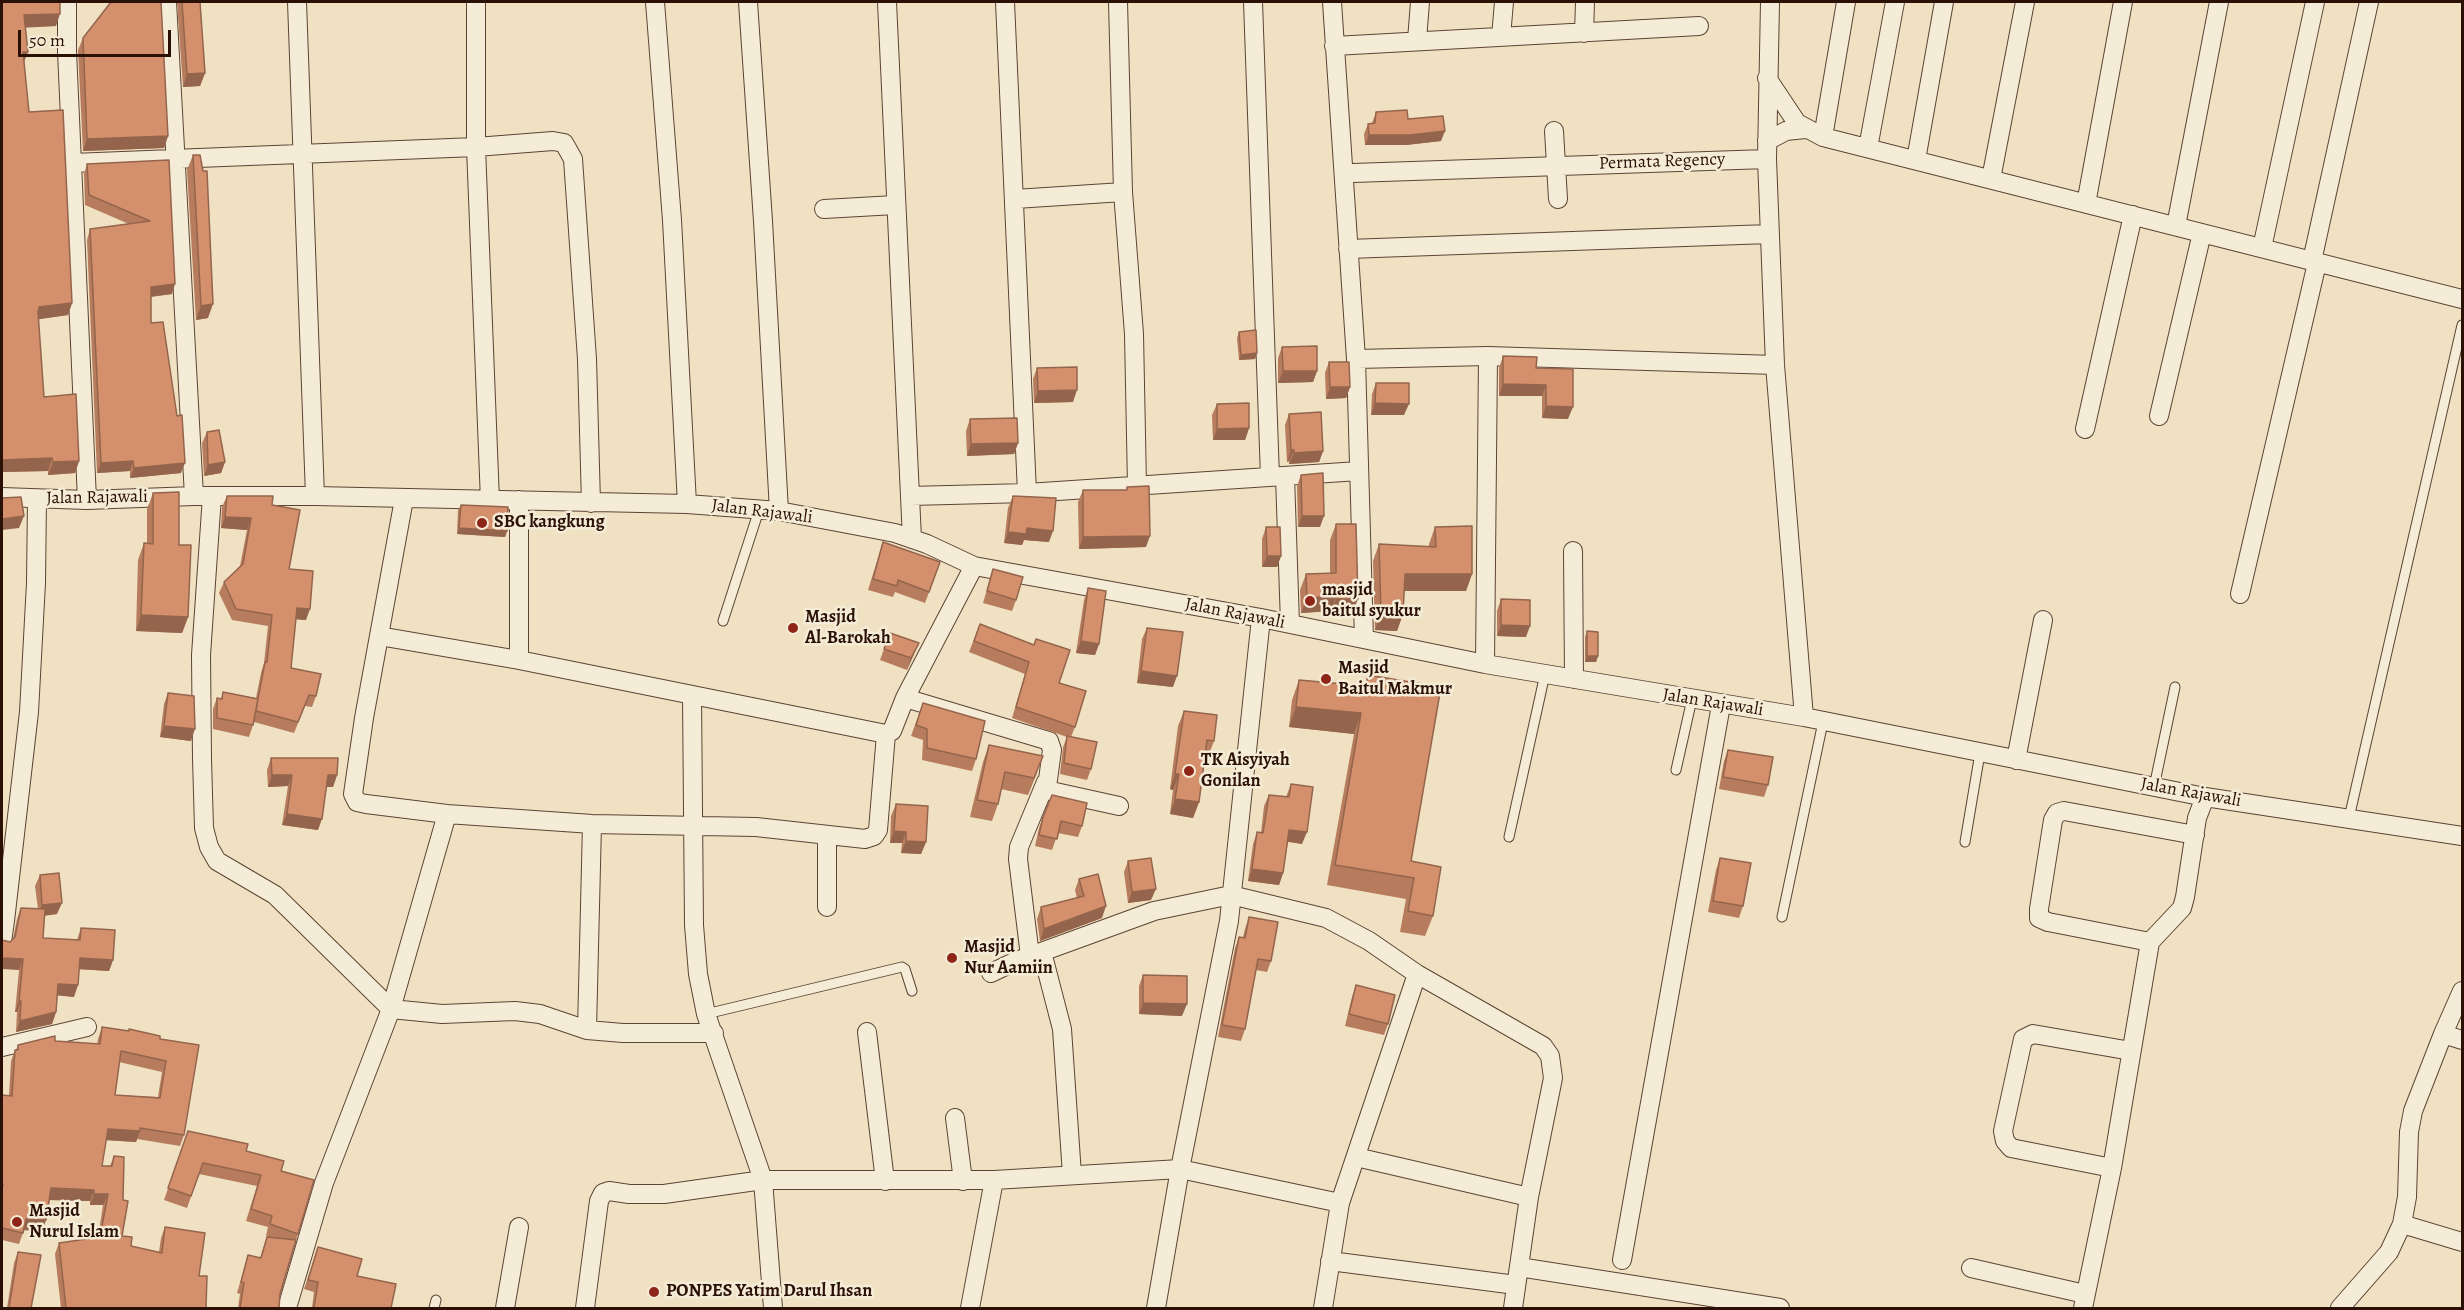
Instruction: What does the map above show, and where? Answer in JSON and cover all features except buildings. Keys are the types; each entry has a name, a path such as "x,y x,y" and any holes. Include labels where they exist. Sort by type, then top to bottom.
{"street":[{"path":"67,2 87,500"},
{"path":"167,2 176,159 203,496 201,654 204,828 208,848 217,861 229,870 255,881 275,894 392,1009 442,1014 515,1011 540,1014 587,1030 623,1034 714,1033"},
{"path":"297,2 315,496"},
{"path":"476,2 476,147 490,501"},
{"path":"655,2 673,232 687,504"},
{"path":"748,2 780,511"},
{"path":"886,2 912,539"},
{"path":"1005,2 1016,199 1027,493"},
{"path":"1118,2 1124,192 1134,334 1137,486"},
{"path":"1253,2 1277,476 1290,624"},
{"path":"1332,2 1356,359 1364,639"},
{"path":"1417,40 1420,2"},
{"path":"1501,37 1504,2"},
{"path":"1584,33 1585,2"},
{"path":"1770,2 1767,150 1775,365 1804,717"},
{"path":"1823,137 1846,2"},
{"path":"1868,148 1895,2"},
{"path":"1916,160 1944,2"},
{"path":"1991,179 2025,2"},
{"path":"2086,204 2123,2"},
{"path":"2176,226 2219,2"},
{"path":"2262,248 2315,2"},
{"path":"2240,594 2369,2"},
{"path":"1334,46 1699,26"},
{"path":"1767,78 1784,105 1805,129 1823,137 2463,299"},
{"name":"Permata Regency","path":"1353,173 1556,165 1767,150 1786,131 1805,129"},
{"path":"1554,131 1558,199"},
{"path":"72,163 476,147 553,141 564,143 573,159 587,359 591,503"},
{"path":"1016,199 1124,192"},
{"path":"824,209 895,205"},
{"path":"2085,429 2133,215"},
{"path":"2159,416 2202,233"},
{"path":"1348,249 1769,234"},
{"path":"1356,359 1488,356 1775,365"},
{"path":"1485,664 1488,356"},
{"path":"910,496 1027,493 1359,471"},
{"name":"Jalan Rajawali","path":"2,497 87,500 203,496 315,496 687,504 780,511 895,533 974,566 1261,618 1485,664 1804,717 2205,797 2463,836"},
{"path":"404,499 363,729 353,794 355,799 366,804 447,814 592,824 756,827 866,839 874,836 878,830 886,734"},
{"path":"2,942 29,712 36,584 37,500"},
{"path":"519,501 519,660"},
{"path":"1573,551 1574,679"},
{"path":"379,636 519,660 886,734 891,731 905,698 974,566"},
{"path":"1156,1308 1180,1169 1229,921 1261,618"},
{"path":"2016,760 2043,620"},
{"path":"692,695 694,925 698,974 706,1014 764,1180 773,1308"},
{"path":"905,698 1049,741 1052,750 1046,782 1019,847 1017,859 1036,954 1062,1029 1072,1175"},
{"path":"1622,1260 1721,705"},
{"path":"1046,782 1051,791 1119,806"},
{"path":"1971,1268 2084,1301 2112,1168 2150,942 2181,908 2186,897 2197,818 2205,797"},
{"path":"2150,942 2048,922 2039,918 2053,820 2057,813 2064,811 2195,835"},
{"path":"287,1308 324,1183 392,1009 447,814"},
{"path":"587,1030 592,824"},
{"path":"827,836 827,908"},
{"path":"991,973 1154,911 1232,895 1326,918 1369,941 1418,974 1543,1046 1550,1056 1553,1078 1529,1197 1513,1308"},
{"path":"1323,1308 1340,1203 1418,974"},
{"path":"2340,1308 2389,1252 2402,1224 2407,1197 2409,1132 2413,1111 2442,1034 2463,991"},
{"path":"2,1047 87,1027"},
{"path":"867,1032 885,1181"},
{"path":"2112,1168 2012,1148 2005,1142 2002,1131 2023,1039 2032,1034 2131,1051"},
{"path":"2442,1034 2463,1040"},
{"path":"956,1118 963,1181"},
{"path":"1356,1156 1529,1197"},
{"path":"585,1308 599,1201 603,1193 609,1191 629,1194 664,1194 764,1180 963,1181 1180,1169 1340,1203"},
{"path":"970,1308 994,1180"},
{"path":"2402,1224 2463,1242"},
{"path":"505,1308 519,1227"},
{"path":"1330,1261 1517,1276 1738,1305 1780,1308"}],"lane":[{"path":"2349,818 2463,325"},
{"path":"723,621 759,510"},
{"path":"1509,837 1545,674"},
{"path":"2154,787 2175,687"},
{"path":"1677,770 1692,699"},
{"path":"1782,917 1823,722"},
{"path":"1965,842 1980,753"},
{"path":"706,1014 902,967 912,992"}],"place":[{"name":"SBC kangkung","path":"482,523"},
{"name":"masjid baitul syukur","path":"1310,601"},
{"name":"Masjid Al-Barokah","path":"793,628"},
{"name":"Masjid Baitul Makmur","path":"1326,679"},
{"name":"TK Aisyiyah Gonilan","path":"1189,771"},
{"name":"Masjid Nur Aamiin","path":"952,958"},
{"name":"Masjid Nurul Islam","path":"17,1222"},
{"name":"PONPES Yatim Darul Ihsan","path":"654,1292"}]}
